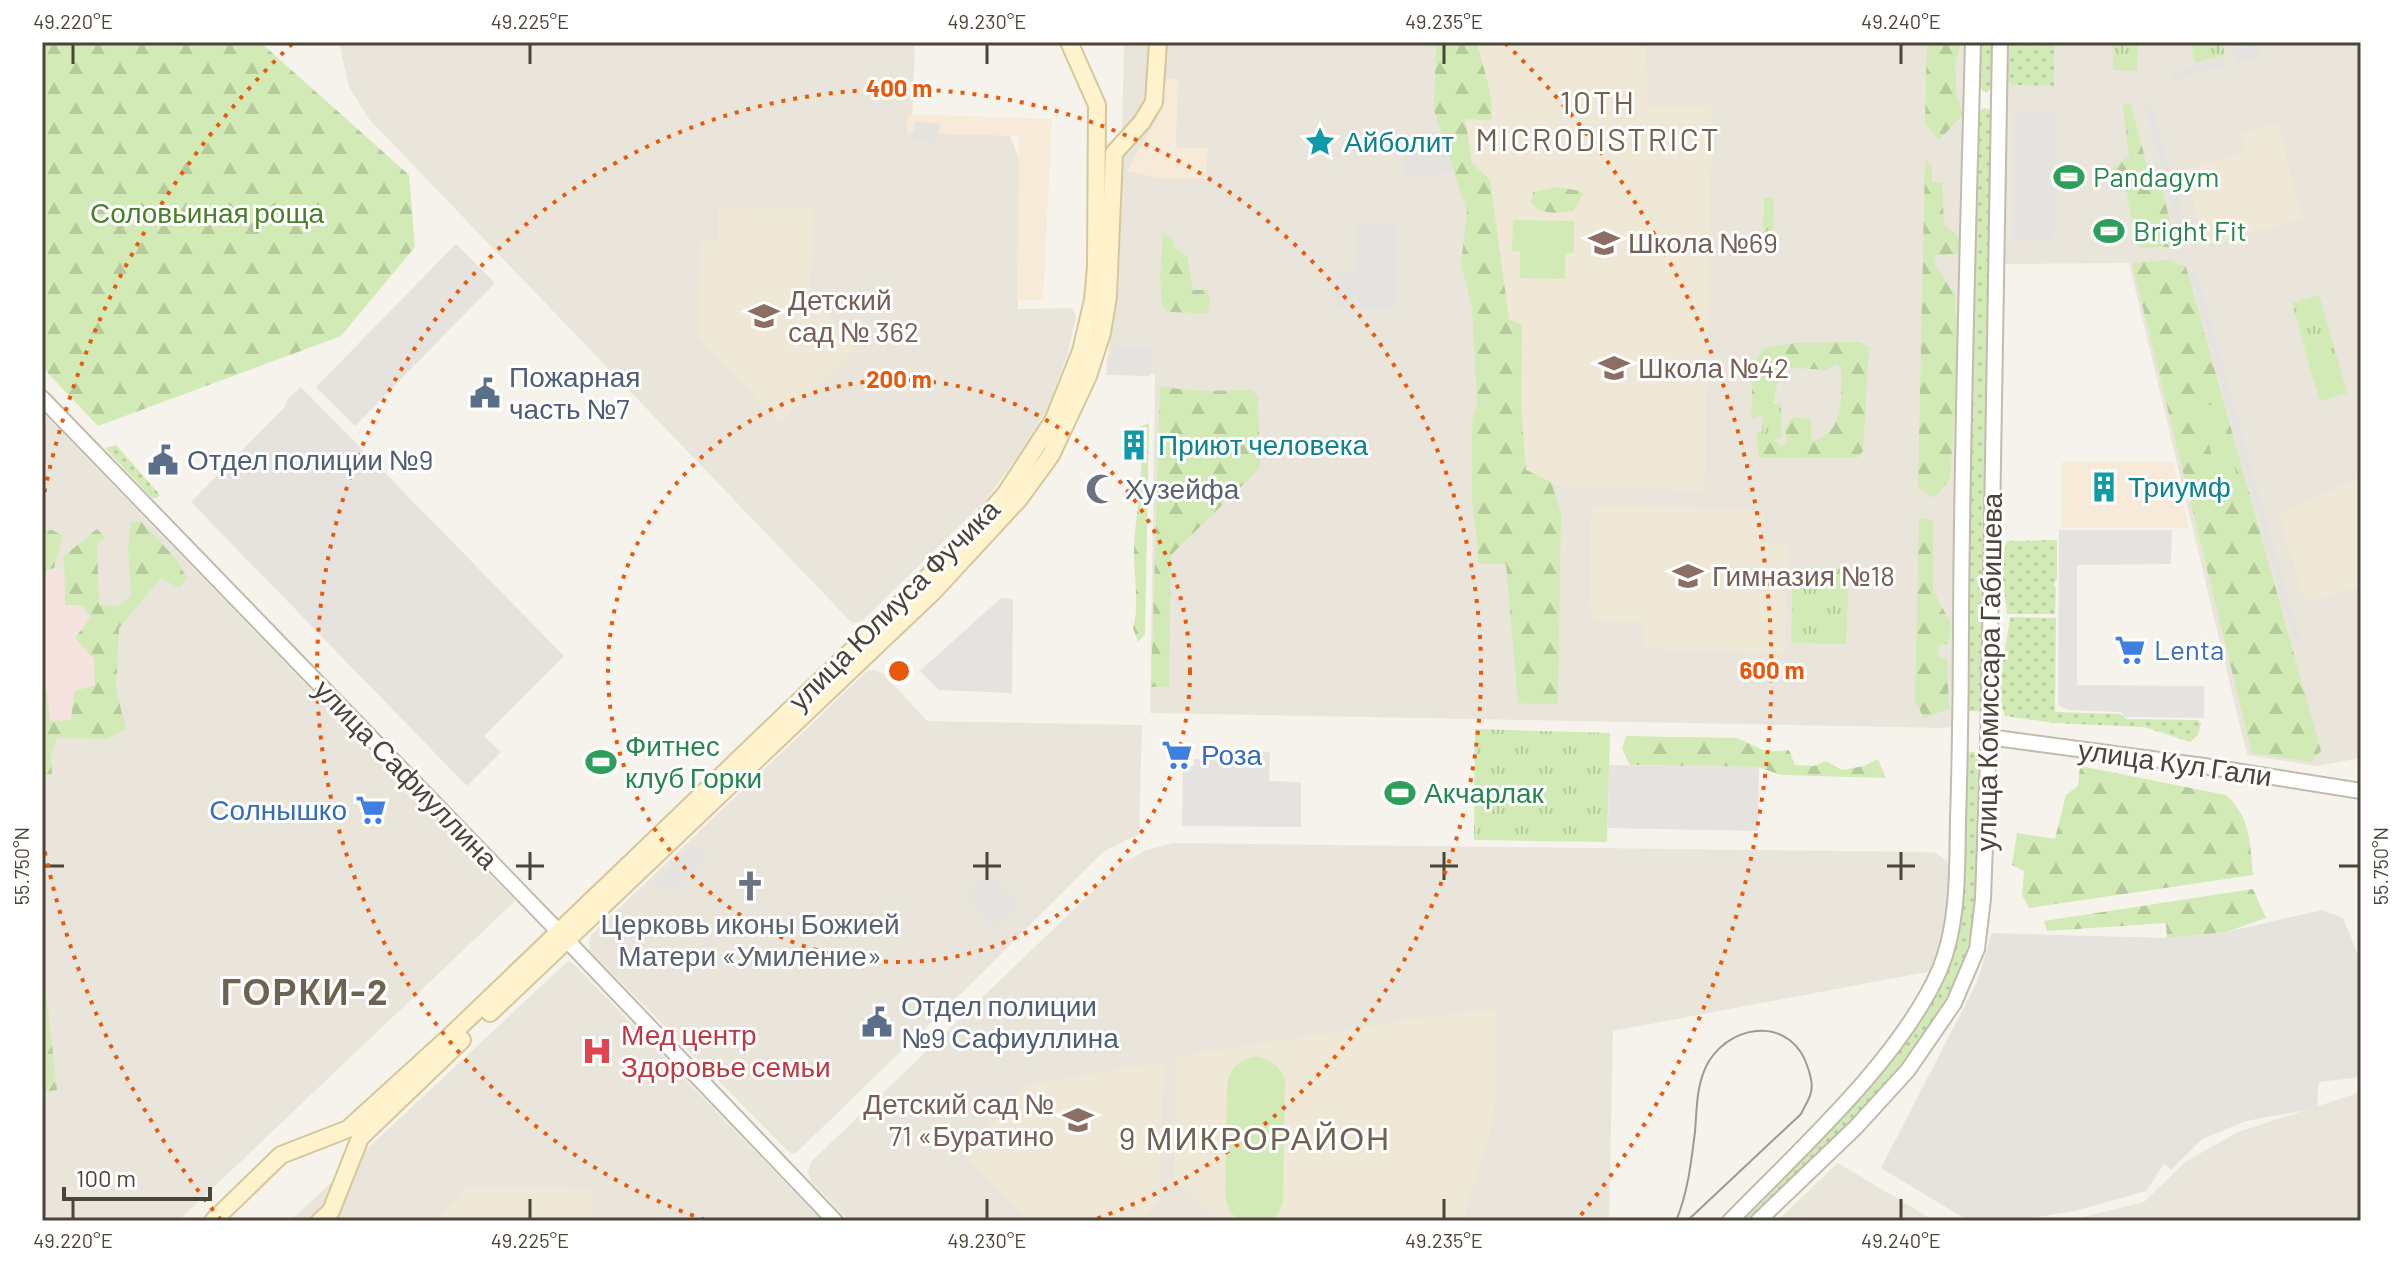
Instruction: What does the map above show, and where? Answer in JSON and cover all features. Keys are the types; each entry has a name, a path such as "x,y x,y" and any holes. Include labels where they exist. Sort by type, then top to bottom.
{"main road":[{"name":"улица Юлиуса Фучика","path":"320,1221 331,1211 360,1138 564,936 866,646 1006,493 1054,419 1081,351 1093,300 1098,126 1094,95 1069,42"},
{"path":"1098,126 1102,127 1114,153 1142,122 1154,102 1158,42"},
{"name":"улица Юлиуса Фучика","path":"866,646 933,592 1019,499 1051,455 1073,412 1102,333 1108,296 1114,153"},
{"name":"улица Юлиуса Фучика","path":"213,1221 281,1155 348,1129 564,936"}],"street":[{"name":"улица Комиссара Габишева","path":"1730,1221 1834,1115 1883,1057 1926,996 1948,944 1954,902 1959,768 1973,42"},
{"name":"улица Комиссара Габишева","path":"1758,1221 1856,1127 1908,1070 1932,1038 1967,976 1977,949 1988,737 2000,42"},
{"path":"1972,99 1999,100"},
{"name":"улица Сафиуллина","path":"42,398 564,936 835,1221"},
{"name":"улица Кул Гали","path":"1988,737 2361,791"}],"shaded area":[{"path":"339,42 915,42 912,127 1010,136 1021,164 1018,309 1072,308 1076,316 1068,352 1049,406 987,499 862,621 852,623 369,119 349,87"},
{"path":"1124,42 1968,42 1954,725 1946,728 1150,713 1155,374 1109,371 1106,367 1119,285"},
{"path":"1477,42 1646,42 1648,108 1712,105 1705,490 1561,487 1526,470 1521,405 1490,180 1472,163 1465,118 1491,120 1491,101"},
{"path":"2002,42 2361,42 2361,758 2316,766 2247,755 2129,263 2003,264"},
{"path":"2259,42 2262,56 2236,63 2233,48"},
{"path":"2223,59 2225,66 2174,80 2172,72"},
{"path":"1163,79 1178,79 1176,148 1208,148 1206,178 1162,179 1127,171 1157,118"},
{"path":"2152,105 2190,245 2183,246 2145,107"},
{"path":"2014,112 2056,112 2054,241 2014,240"},
{"path":"908,114 1052,119 1043,300 1017,300 1019,136 907,133"},
{"path":"915,121 940,124 937,143 912,139"},
{"path":"2277,124 2303,218 2206,246 2184,170 2246,153 2242,133"},
{"path":"1444,140 1454,173 1405,176 1402,159"},
{"name":"Детский сад № 362","path":"719,207 813,209 810,294 856,348 779,423 699,338 701,241 717,241"},
{"path":"1357,224 1396,224 1396,309 1336,309 1336,274 1356,274"},
{"path":"456,244 495,283 355,426 316,387"},
{"path":"2196,270 2300,640 2294,641 2190,272"},
{"path":"1114,346 1152,347 1150,376 1106,375"},
{"path":"301,387 564,656 484,736 501,752 467,786 191,502"},
{"path":"42,412 515,901 178,1221 42,1221"},
{"path":"2062,462 2173,462 2189,528 2062,528"},
{"path":"2361,476 2361,585 2305,602 2279,515"},
{"name":"Гимназия №18","path":"1591,507 1763,510 1762,543 1788,544 1785,652 1645,649 1644,621 1595,620 1589,608"},
{"path":"2059,530 2172,530 2171,564 2077,565 2077,685 2204,686 2204,718 2125,717 2121,712 2069,710 2058,705"},
{"path":"75,568 76,600 95,627 113,728 42,726 42,571"},
{"path":"1001,598 1013,599 1012,693 939,690 920,671"},
{"path":"867,671 884,674 927,721 1142,725 1139,834 1103,852 983,972 796,1153 791,1154 590,951 589,944 591,935"},
{"path":"1207,752 1270,752 1269,781 1301,782 1301,827 1182,826 1183,766 1194,766 1194,759 1207,760"},
{"path":"1609,765 1759,767 1758,831 1608,828"},
{"path":"1173,843 1929,852 1948,862 1949,901 1943,939 1932,971 1613,1031 1609,1221 849,1221 811,1181 808,1172 811,1162 1120,865 1146,850"},
{"path":"694,846 706,858 675,889 659,889 654,884"},
{"path":"990,873 1019,905 993,927 965,895"},
{"path":"2322,910 2343,918 2361,962 2361,1077 2319,1082 2317,1108 2246,1121 2202,1139 2171,1170 2164,1164 2146,1191 2075,1211 2011,1221 1969,1221 1881,1168 1977,982 1992,933 2167,938 2226,932"},
{"path":"568,961 822,1221 290,1221"},
{"path":"1495,1010 1492,1126 1463,1221 1218,1221 1174,1179 1177,1057 1434,1016"},
{"name":"Детский сад № 71 «Буратино","path":"1164,1062 1159,1202 1138,1221 1030,1221 964,1154 1023,1086"},
{"path":"2361,1092 2361,1221 2067,1221 2144,1202 2185,1162 2238,1132"},
{"path":"1838,1163 1935,1221 1777,1221"},
{"path":"465,1188 592,1189 592,1221 434,1221"}],"green space":[{"name":"Соловьиная роща","path":"42,42 260,42 409,175 415,247 341,336 98,426 42,367"},
{"path":"1436,42 1477,42 1490,92 1491,120 1465,119 1472,163 1490,180 1509,319 1522,325 1521,405 1526,470 1551,482 1561,512 1558,704 1518,703 1506,564 1479,564 1472,498 1472,421 1477,404 1472,308 1461,263 1467,212 1434,110"},
{"path":"1927,42 1961,42 1955,65 1957,95 1963,115 1939,140 1925,123"},
{"path":"1980,42 1994,42 1993,87 1986,93 1979,87"},
{"path":"2006,42 2054,42 2054,86 2012,85 2005,80"},
{"path":"2113,42 2138,42 2137,71 2113,70"},
{"path":"2190,42 2222,42 2225,55 2195,63"},
{"path":"2131,103 2148,170 2158,174 2171,225 2177,231 2171,247 2141,248 2134,237 2127,193 2113,168 2129,156 2123,105"},
{"path":"1985,108 1992,115 1981,711 1964,711 1978,115"},
{"path":"1925,160 1932,165 1932,182 1942,183 1944,224 1963,240 1962,254 1936,255 1935,265 1955,294 1955,312 1961,321 1950,479 1934,498 1918,488"},
{"path":"1557,187 1581,191 1583,195 1573,211 1545,212 1531,202 1533,192"},
{"path":"1764,198 1774,198 1773,248 1763,248"},
{"path":"1513,220 1574,221 1574,253 1565,253 1565,279 1520,278 1520,252 1512,251"},
{"path":"1163,233 1173,240 1175,248 1187,256 1193,290 1207,290 1210,301 1208,313 1168,312 1162,307 1160,277"},
{"path":"2171,260 2186,267 2321,751 2311,762 2252,753 2132,263"},
{"path":"2319,295 2336,353 2308,361 2292,303"},
{"path":"1860,342 1869,347 1863,451 1857,458 1759,458 1756,433 1771,426 1774,441 1781,446 1787,443 1785,428 1792,417 1811,419 1811,441 1830,431 1839,412 1842,389 1841,367 1836,364 1826,370 1781,367 1771,412 1751,419 1753,365 1764,348 1795,343"},
{"path":"2336,353 2347,393 2320,401 2308,361"},
{"path":"1160,387 1201,391 1252,390 1258,397 1260,468 1171,555 1169,687 1151,687"},
{"path":"1763,403 1781,404 1781,439 1762,439"},
{"path":"2218,403 2238,481 2219,486 2200,407"},
{"path":"1149,423 1145,634 1138,642 1133,628 1136,599 1134,547 1141,472 1139,427"},
{"path":"116,445 160,495 157,498 152,498 105,448"},
{"path":"1919,518 1933,520 1933,590 1952,626 1948,644 1939,645 1938,657 1947,659 1949,709 1924,718 1915,701"},
{"path":"141,521 176,559 187,578 179,588 161,578 119,628 116,690 126,729 107,739 57,738 51,754 52,774 42,776 42,693 47,692 50,721 71,720 74,691 95,685 94,659 75,638 91,617 83,605 65,605 64,556 97,529 106,538 97,544 99,605 119,606 131,595 128,549 131,522"},
{"path":"42,530 52,530 63,536 54,568 42,571"},
{"path":"2057,540 2055,614 2007,614 2003,568 2007,541"},
{"path":"1793,568 1849,569 1846,644 1791,643"},
{"path":"2010,617 2056,618 2055,712 2120,714 2126,719 2198,720 2201,723 2198,735 2190,742 2144,727 2054,723 2005,716 2001,681"},
{"path":"1475,729 1610,733 1607,842 1474,840"},
{"path":"1626,736 1737,738 1767,752 1789,750 1795,765 1814,766 1826,761 1842,770 1864,766 1878,759 1886,778 1781,775 1759,767 1630,765 1622,749"},
{"path":"1969,752 1979,755 1977,878 1967,950 1954,987 1934,1025 1878,1096 1753,1221 1735,1221 1879,1074 1947,956 1964,758"},
{"path":"2080,766 2226,795 2245,822 2253,875 2029,908 2022,895 2024,871 2012,865 2017,833 2055,839 2066,795 2078,786"},
{"path":"2253,889 2266,918 2226,932 2167,938 2166,923 2047,931 2044,921"},
{"path":"42,957 57,1090 42,1092"},
{"path":"1256,1057 1274,1064 1285,1080 1283,1202 1270,1221 1240,1221 1230,1212 1225,1196 1227,1086 1236,1066"}],"tram line":[{"path":"1676,1221 1688,1177 1699,1087 1709,1061 1733,1038 1748,1032 1777,1033 1790,1040 1801,1052 1811,1080 1808,1100 1801,1114 1687,1221"}],"place":[{"name":"Айболит","path":"1320,142"},
{"name":"Pandagym","path":"2069,177"},
{"name":"Bright Fit","path":"2109,231"},
{"name":"Школа №69","path":"1604,243"},
{"name":"Детский сад № 362","path":"764,316"},
{"name":"Школа №42","path":"1614,368"},
{"name":"Пожарная часть №7","path":"485,393"},
{"name":"Приют человека","path":"1134,445"},
{"name":"Отдел полиции №9","path":"163,460"},
{"name":"Триумф","path":"2104,487"},
{"name":"Хузейфа","path":"1101,489"},
{"name":"Гимназия №18","path":"1688,576"},
{"name":"Lenta","path":"2130,650"},
{"name":"Роза","path":"1177,755"},
{"name":"Фитнес клуб Горки","path":"601,762"},
{"name":"Акчарлак","path":"1400,793"},
{"name":"Солнышко","path":"371,810"},
{"name":"Церковь иконы Божией Матери «Умиление»","path":"750,886"},
{"name":"Отдел полиции №9 Сафиуллина","path":"877,1022"},
{"name":"Мед центр Здоровье семьи","path":"597,1051"},
{"name":"Детский сад № 71 «Буратино","path":"1078,1120"}],"district":[{"name":"10TH MICRODISTRICT","path":"1598,122"},
{"name":"ГОРКИ-2","path":"305,992"},
{"name":"9 МИКРОРАЙОН","path":"1255,1139"}]}
